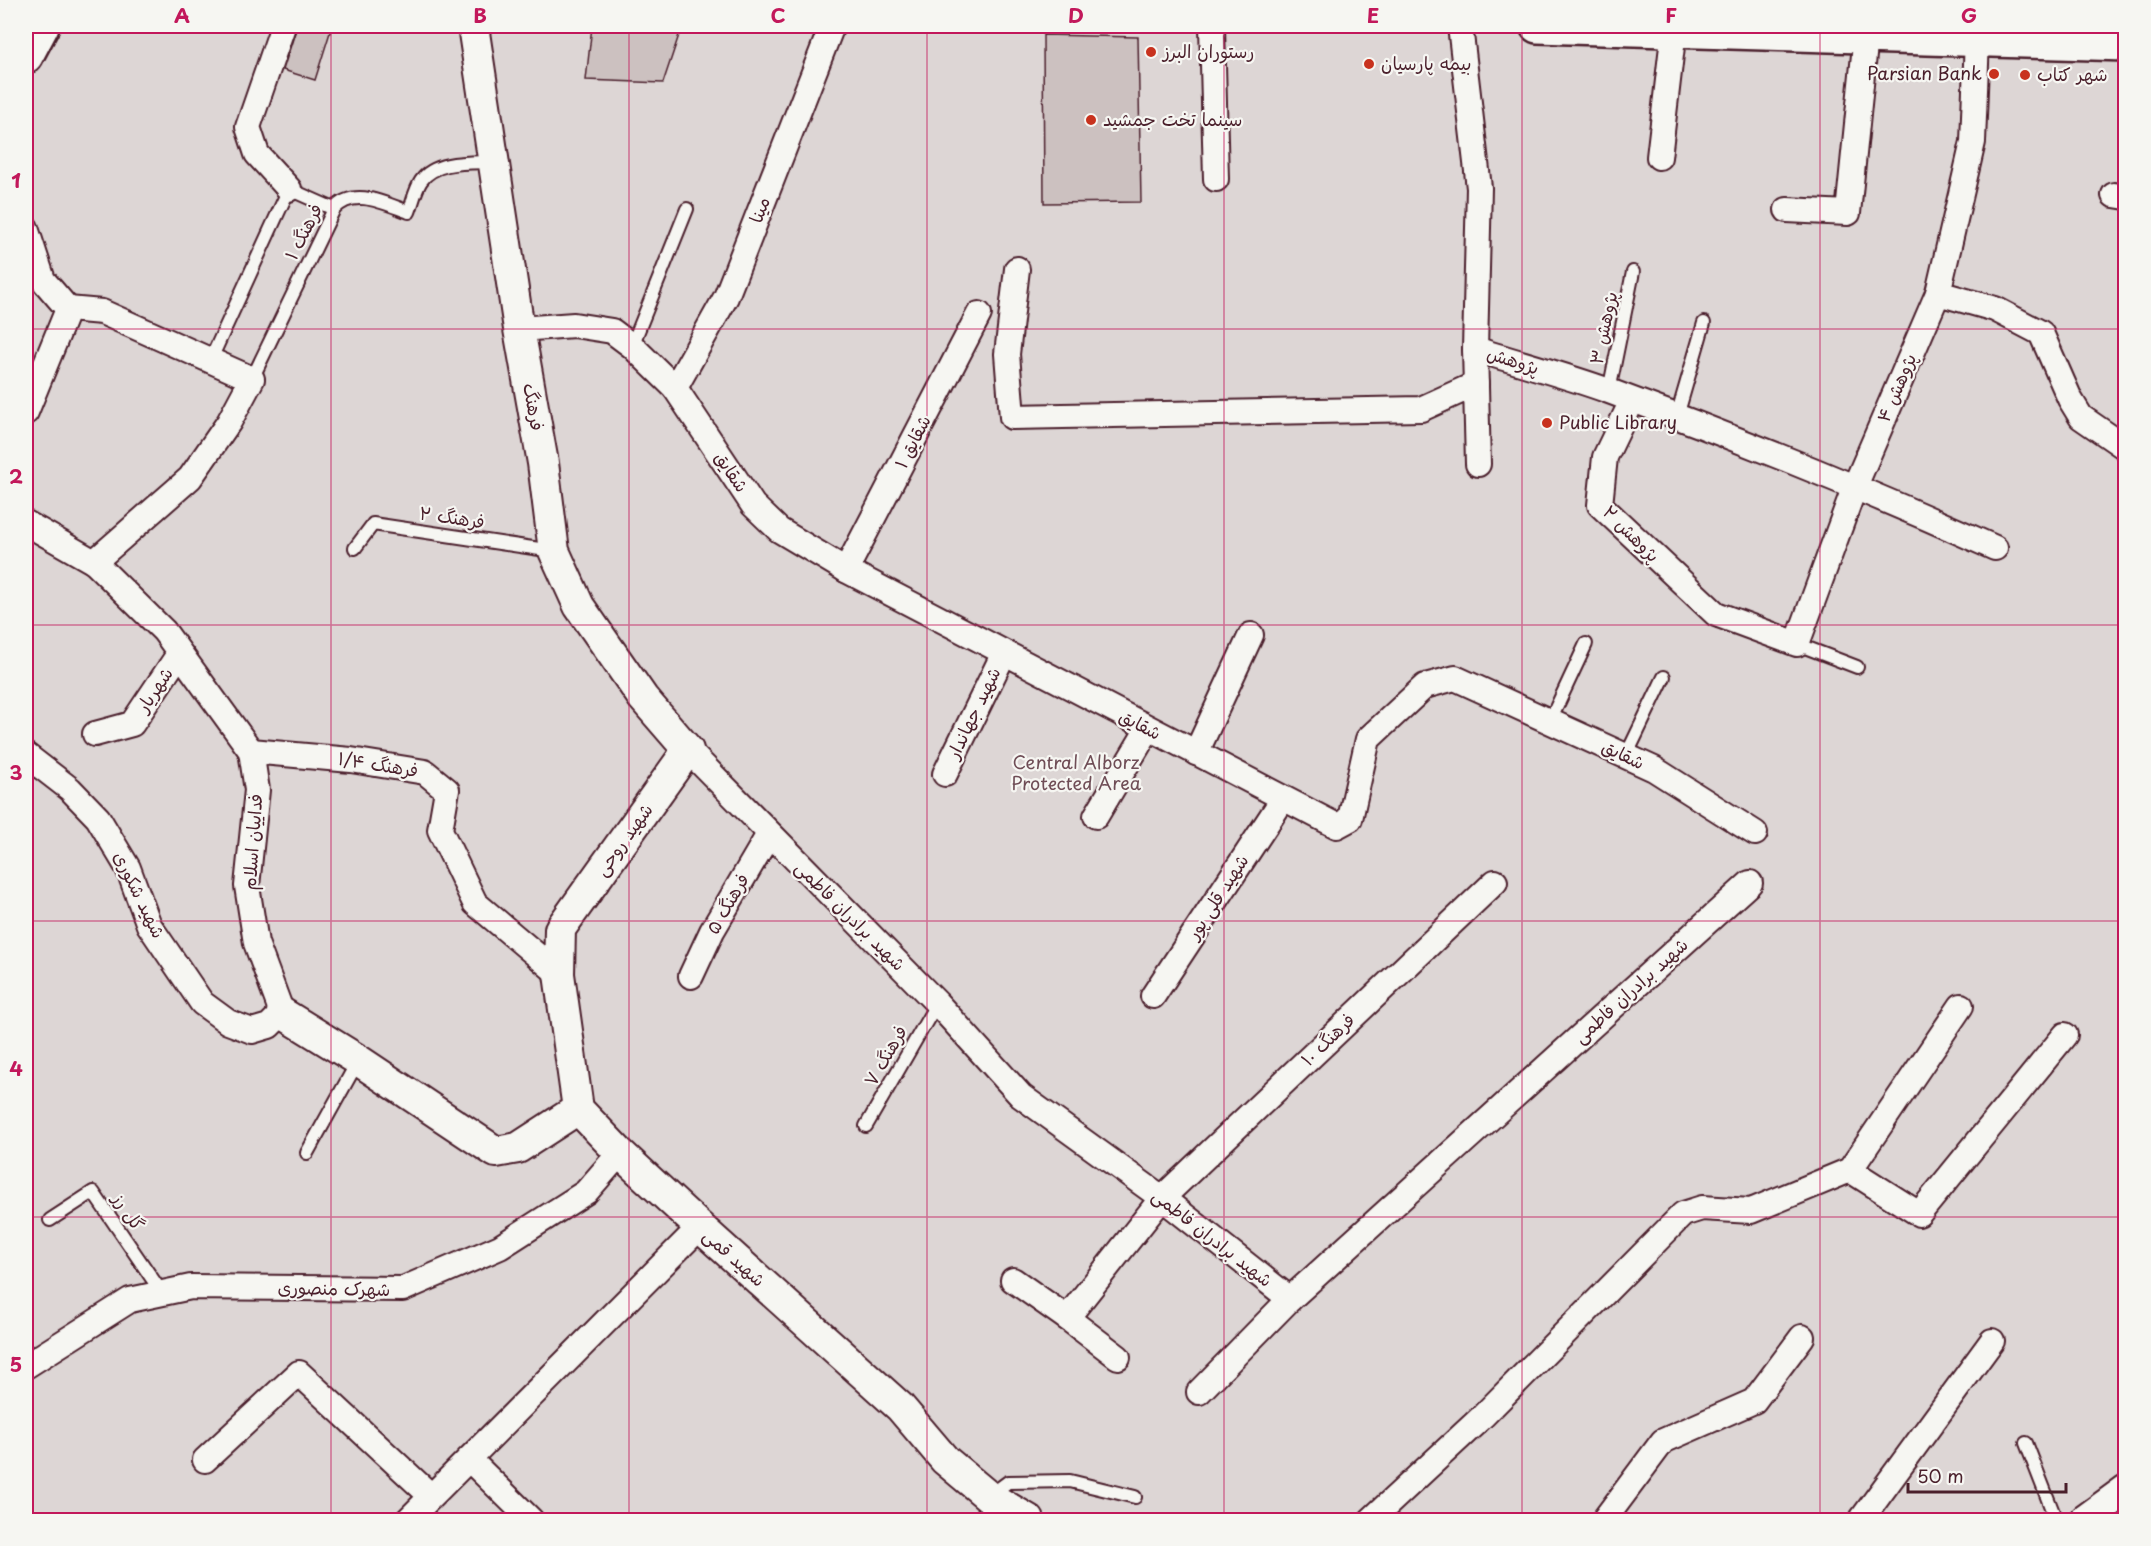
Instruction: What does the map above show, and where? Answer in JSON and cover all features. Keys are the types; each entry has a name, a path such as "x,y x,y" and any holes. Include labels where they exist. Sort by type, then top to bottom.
{"main road":[{"path":"26,56 42,26"},
{"path":"1537,26 1820,29 1866,35 2126,44"}],"street":[{"path":"283,26 248,127 257,154 289,189"},
{"name":"فرهنگ","path":"473,26 519,329 543,463 554,551 579,606 642,698 688,750"},
{"name":"مینا","path":"675,388 726,297 832,26"},
{"path":"1212,26 1216,179"},
{"name":"پژوهش","path":"1460,26 1479,188 1475,349 1609,391 1677,416 1855,486 1995,548"},
{"path":"1659,157 1674,29"},
{"path":"1787,210 1848,213 1866,35"},
{"name":"پژوهش ۴","path":"1797,644 1855,486 1938,293 1973,142 1977,38"},
{"path":"26,228 43,280 68,309 102,312 252,379 229,422 190,478 94,562"},
{"path":"1017,269 1007,354 1012,417 1421,409 1476,384"},
{"path":"1938,293 1995,309 2042,333 2070,399 2081,417 2126,448"},
{"path":"26,412 68,309"},
{"name":"شقایق ۱","path":"846,570 979,314"},
{"name":"شقایق","path":"519,329 574,325 612,331 632,346 675,388 753,505 779,530 846,570 1337,826 1350,819 1368,739 1425,686 1455,678 1654,769 1755,833"},
{"path":"1475,349 1478,464"},
{"name":"پژوهش ۲","path":"1632,401 1605,457 1600,505 1716,614 1797,644"},
{"name":"فداییان اسلام","path":"27,527 94,562 164,631 251,751 257,790 247,886 256,943 282,1013"},
{"path":"1196,753 1251,635"},
{"name":"شهید جهاندار","path":"945,774 1004,652"},
{"name":"شهریار","path":"95,734 132,724 180,654"},
{"path":"1096,816 1148,729"},
{"name":"شهید برادران فاطمی","path":"688,750 937,1004 1021,1096 1162,1198 1290,1299 1750,883"},
{"name":"شهید روحی","path":"559,974 560,929 688,750"},
{"name":"فرهنگ ۱/۴","path":"251,751 351,760 425,772 447,790 440,830 475,903 559,974"},
{"name":"شهید شکوری","path":"26,755 70,789 98,818 128,868 149,925 202,1003 228,1022 252,1031 268,1026 282,1013"},
{"name":"شهید قلی پور","path":"1153,996 1282,799"},
{"name":"فرهنگ ۵","path":"691,976 712,931 769,834"},
{"name":"فرهنگ ۱۰","path":"1067,1318 1162,1198 1495,882"},
{"path":"282,1013 358,1060 496,1152 518,1148 578,1109 559,974"},
{"path":"1371,1521 1483,1416 1683,1214 1702,1208 1750,1211 1850,1170 1961,1005"},
{"path":"1850,1170 1919,1214 2065,1035"},
{"name":"شهید قمی","path":"578,1109 620,1153 900,1407 945,1460 988,1497 1029,1521"},
{"name":"شهرک منصوری","path":"26,1366 130,1300 191,1287 403,1289 500,1247 586,1192 620,1153"},
{"path":"408,1521 700,1227"},
{"path":"1013,1280 1118,1357"},
{"path":"1199,1392 1290,1299"},
{"path":"1604,1521 1663,1441 1754,1401 1802,1337"},
{"path":"1861,1521 1992,1341"},
{"path":"205,1460 299,1373 431,1496"},
{"path":"469,1459 531,1521"},
{"path":"2085,1521 2126,1490"}],"lane":[{"name":"فرهنگ ۱","path":"252,379 334,209 342,199 356,196 409,212 419,183 429,171 456,164 493,162"},
{"path":"210,362 289,189 334,209"},
{"path":"632,346 687,209"},
{"name":"پژوهش ۳","path":"1609,391 1634,272"},
{"path":"1677,416 1704,323"},
{"name":"فرهنگ ۲","path":"355,548 373,524 554,551"},
{"path":"1550,722 1586,644"},
{"path":"1797,644 1857,667"},
{"path":"1626,756 1664,677"},
{"name":"فرهنگ ۷","path":"866,1126 937,1004"},
{"path":"307,1152 358,1060"},
{"name":"گل رز","path":"50,1220 93,1192 162,1293"},
{"path":"2026,1443 2056,1521"},
{"path":"988,1497 1008,1482 1070,1481 1135,1497"}],"green space":[{"name":"Central Alborz Protected Area","path":"26,26 2125,26 2125,1520 26,1520"}],"building":[{"path":"297,26 332,26 315,80 283,70"},
{"path":"592,26 682,26 663,83 586,80"},
{"name":"سینما تخت جمشید","path":"1043,35 1138,37 1141,202 1044,203"}],"place":[{"name":"رستوران البرز","path":"1151,52"},
{"name":"بیمه پارسیان","path":"1369,64"},
{"name":"Parsian Bank","path":"1994,74"},
{"name":"شهر کتاب","path":"2025,75"},
{"name":"سینما تخت جمشید","path":"1091,120"},
{"name":"Public Library","path":"1547,423"}]}
